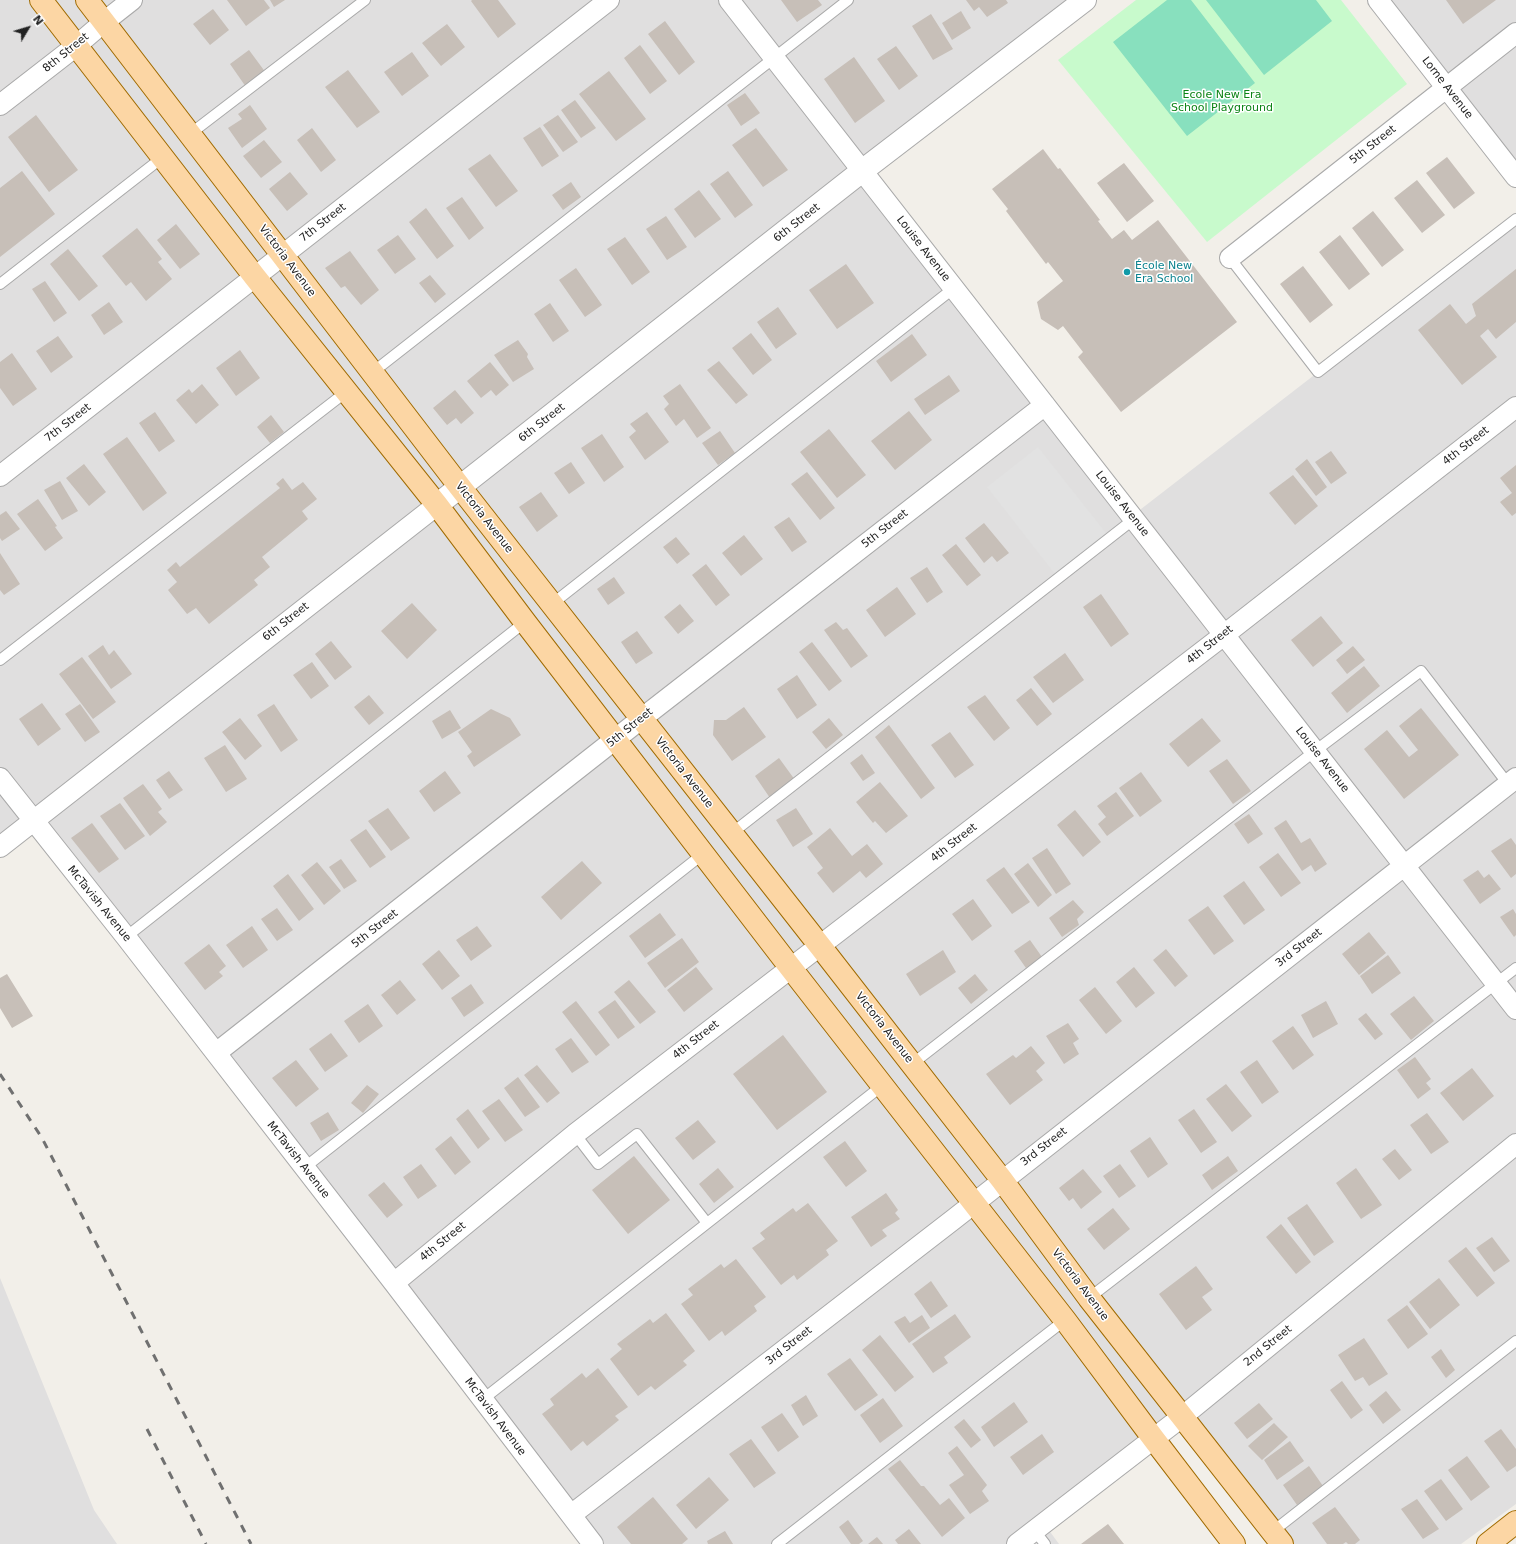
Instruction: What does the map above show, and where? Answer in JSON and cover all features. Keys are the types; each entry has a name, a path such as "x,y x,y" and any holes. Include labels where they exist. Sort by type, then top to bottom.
{"main road":[{"path":"41,0 255,277 437,505 790,968 1066,1320 1234,1544"},
{"name":"Victoria Avenue","path":"88,0 460,487 912,1064 1002,1180 1089,1298 1183,1416 1277,1538"},
{"path":"1488,1544 1516,1522"}],"street":[{"name":"8th Street","path":"0,106 132,0"},
{"name":"7th Street","path":"0,476 609,0"},
{"name":"Louise Avenue","path":"729,0 1516,1009"},
{"name":"6th Street","path":"0,847 862,171 1085,0"},
{"name":"Lorne Avenue","path":"1378,0 1516,177"},
{"name":"5th Street","path":"1230,258 1516,33"},
{"name":"5th Street","path":"216,1053 641,719 1045,405"},
{"name":"4th Street","path":"394,1283 575,1134 1224,635 1516,407"},
{"name":"McTavish Avenue","path":"0,778 216,1053 593,1544"},
{"name":"3rd Street","path":"571,1515 1512,781"},
{"name":"2nd Street","path":"1017,1544 1040,1537 1153,1438 1183,1416 1516,1144"}],"lane":[{"path":"190,134 365,0"},
{"path":"373,372 848,0"},
{"path":"0,284 163,157"},
{"path":"1230,258 1318,372 1516,219"},
{"path":"552,604 954,288"},
{"path":"0,660 346,392"},
{"path":"732,833 1134,519"},
{"path":"126,937 525,622"},
{"path":"912,1064 1315,751 1421,671 1512,781"},
{"path":"304,1168 703,854"},
{"path":"1089,1298 1516,968"},
{"path":"482,1400 883,1085"},
{"path":"575,1134 598,1164 637,1134 707,1223"},
{"path":"777,1544 1066,1320"},
{"path":"1277,1538 1516,1341"}],"shaded area":[{"path":"0,0 1082,0 862,171 1132,516 1516,219 1516,1504 1461,1544 1294,1544 1194,1414 1048,1529 1059,1544 595,1544 34,822 0,847"},
{"path":"1390,0 1516,0 1516,162"},
{"path":"1038,447 1110,538 1058,578 987,487"},
{"path":"0,1278 94,1510 117,1544 0,1544"}],"green space":[{"name":"Ecole New Era School Playground","path":"1136,0 1341,0 1407,84 1207,242 1058,60"},
{"path":"1167,0 1191,0 1255,83 1187,136 1113,42"},
{"path":"1206,0 1316,0 1332,21 1264,75"}],"building":[{"path":"227,0 264,0 270,8 246,26"},
{"path":"270,0 285,0 274,7"},
{"path":"498,0 516,24 498,38 471,1"},
{"path":"781,0 818,0 822,5 797,22"},
{"path":"966,0 1006,0 1008,3 987,17 979,7 974,11"},
{"path":"1446,0 1496,0 1463,24"},
{"path":"213,9 229,30 210,45 193,24"},
{"path":"961,11 971,28 952,40 942,23"},
{"path":"931,14 953,49 933,60 912,26"},
{"path":"665,21 695,62 679,75 648,34"},
{"path":"447,24 465,47 441,66 422,43"},
{"path":"640,45 667,81 650,94 624,58"},
{"path":"896,46 918,76 899,90 877,59"},
{"path":"249,50 266,73 246,87 230,64"},
{"path":"412,52 429,76 402,96 384,72"},
{"path":"854,57 885,101 855,123 824,79"},
{"path":"348,70 380,112 357,128 325,87"},
{"path":"609,71 646,119 616,141 579,94"},
{"path":"745,93 760,113 741,126 727,105"},
{"path":"575,100 596,128 581,138 561,110"},
{"path":"250,105 267,129 242,148 228,128 242,119 238,114"},
{"path":"36,115 78,170 49,192 8,137"},
{"path":"558,115 578,142 563,152 543,125"},
{"path":"540,127 559,156 542,167 523,138"},
{"path":"312,128 336,160 321,172 297,140"},
{"path":"756,128 788,170 763,187 732,145"},
{"path":"264,140 282,162 261,178 243,156"},
{"name":"École New Era School","path":"1043,149 1058,169 1060,168 1100,220 1098,221 1112,239 1124,230 1132,240 1158,220 1237,322 1121,412 1078,357 1083,352 1063,326 1058,330 1041,319 1037,302 1063,281 1048,262 1046,264 1006,211 1008,209 992,189"},
{"path":"490,154 518,191 496,207 468,169"},
{"path":"1447,157 1475,193 1454,209 1426,173"},
{"path":"1124,163 1154,201 1127,222 1097,183"},
{"path":"22,171 55,214 0,257 0,188"},
{"path":"728,171 753,205 735,218 710,184"},
{"path":"290,172 308,194 287,211 269,189"},
{"path":"1417,180 1445,215 1422,233 1394,198"},
{"path":"571,182 581,197 563,210 552,195"},
{"path":"699,190 721,219 695,238 674,209"},
{"path":"462,197 484,228 469,240 446,208"},
{"path":"426,208 454,246 437,259 409,222"},
{"path":"1373,211 1404,250 1382,267 1352,228"},
{"path":"666,216 687,247 667,260 646,229"},
{"path":"176,224 200,254 180,269 157,240"},
{"path":"137,228 162,259 158,262 172,279 146,301 131,282 126,286 102,256"},
{"path":"398,235 416,259 395,274 377,250"},
{"path":"1340,235 1370,274 1349,290 1319,252"},
{"path":"625,237 650,272 632,285 607,249"},
{"path":"68,249 98,286 79,301 50,264"},
{"path":"350,251 379,290 361,305 345,286 341,288 325,268"},
{"path":"846,264 874,303 837,329 809,290"},
{"path":"1303,266 1333,305 1310,323 1280,284"},
{"path":"576,268 602,305 585,317 559,280"},
{"path":"1516,269 1516,322 1496,339 1488,329 1480,336 1497,357 1462,385 1418,330 1450,304 1466,324 1476,316 1472,304"},
{"path":"430,275 446,294 435,303 419,283"},
{"path":"45,281 67,313 54,322 32,289"},
{"path":"109,302 123,322 104,335 91,315"},
{"path":"550,303 569,331 553,342 534,314"},
{"path":"778,307 797,334 776,349 757,322"},
{"path":"751,333 772,360 753,375 732,348"},
{"path":"912,334 927,355 891,382 876,361"},
{"path":"58,336 73,357 51,373 36,351"},
{"path":"518,340 528,354 527,357 534,369 513,382 494,355"},
{"path":"240,350 260,378 236,396 216,368"},
{"path":"12,353 37,389 13,406 0,388 0,362"},
{"path":"719,361 748,395 736,404 707,370"},
{"path":"490,362 509,385 496,396 491,390 481,398 467,381"},
{"path":"949,375 960,391 925,415 914,399"},
{"path":"202,384 219,405 196,424 176,400 189,389 192,393"},
{"path":"680,384 711,428 697,438 684,419 676,426 664,409 669,404 663,396"},
{"path":"455,390 474,413 461,424 456,418 447,425 433,408"},
{"path":"909,411 932,440 895,470 871,441"},
{"path":"155,412 175,441 159,452 139,423"},
{"path":"647,412 669,442 645,460 629,437 636,431 630,424"},
{"path":"271,415 284,432 270,443 257,427"},
{"path":"829,429 866,475 837,498 800,452"},
{"path":"720,431 735,453 718,465 702,443"},
{"path":"602,434 624,467 604,482 581,448"},
{"path":"127,437 167,493 143,511 103,454"},
{"path":"1331,451 1347,473 1331,484 1315,462"},
{"path":"1307,459 1327,487 1316,496 1295,469"},
{"path":"571,462 585,483 569,494 554,473"},
{"path":"84,464 106,492 89,506 66,478"},
{"path":"1516,465 1516,513 1512,516 1500,502 1512,493 1500,478"},
{"path":"807,472 835,508 820,520 791,484"},
{"path":"1293,475 1318,506 1295,525 1269,493"},
{"path":"283,478 292,490 303,482 317,499 302,511 308,519 262,557 270,567 254,580 258,585 209,624 196,608 187,614 168,590 177,582 167,570 176,562 180,567 280,488 276,484"},
{"path":"60,481 78,511 62,520 44,490"},
{"path":"541,492 558,516 537,532 519,507"},
{"path":"38,499 57,526 55,527 63,538 45,551 17,514"},
{"path":"6,511 20,529 2,541 0,538 0,515"},
{"path":"789,517 807,542 792,552 774,527"},
{"path":"984,523 1009,553 997,562 992,556 984,563 965,538"},
{"path":"744,535 763,559 741,576 722,553"},
{"path":"676,537 690,554 677,564 663,547"},
{"path":"956,544 981,575 967,586 942,555"},
{"path":"0,553 20,584 4,595 0,590"},
{"path":"706,564 730,595 716,606 692,575"},
{"path":"927,567 943,592 927,603 910,578"},
{"path":"614,577 625,593 608,605 597,589"},
{"path":"897,587 916,614 885,637 866,610"},
{"path":"1101,594 1129,634 1111,647 1083,607"},
{"path":"412,603 437,630 407,659 381,631"},
{"path":"680,604 694,621 678,634 664,617"},
{"path":"1321,616 1343,643 1313,667 1291,640"},
{"path":"836,622 843,630 847,628 868,656 851,668 824,630"},
{"path":"637,631 653,653 636,664 621,642"},
{"path":"331,641 352,667 335,680 315,654"},
{"path":"812,642 842,681 829,691 799,652"},
{"path":"103,645 109,655 114,650 132,674 111,689 88,656"},
{"path":"1353,646 1365,660 1347,674 1336,660"},
{"path":"1065,653 1084,680 1053,703 1033,677"},
{"path":"82,657 116,702 93,719 59,674"},
{"path":"312,662 329,686 311,699 293,675"},
{"path":"1364,666 1380,686 1347,713 1331,693"},
{"path":"797,675 817,705 797,719 777,689"},
{"path":"1031,688 1052,714 1037,726 1016,700"},
{"path":"369,695 384,713 369,725 354,707"},
{"path":"985,695 1010,728 994,741 967,707"},
{"path":"42,703 61,729 38,746 19,719"},
{"path":"80,704 100,732 85,742 65,714"},
{"path":"274,704 298,740 281,752 257,715"},
{"path":"744,707 766,737 732,761 713,735 714,720 726,720"},
{"path":"1421,708 1459,755 1404,799 1364,749 1387,730 1409,757 1418,750 1399,726"},
{"path":"491,709 510,718 521,735 474,767 467,756 472,752 458,732"},
{"path":"450,710 461,728 442,739 432,721"},
{"path":"240,718 262,746 245,760 222,732"},
{"path":"829,718 843,735 826,749 812,732"},
{"path":"1202,718 1221,741 1188,767 1169,744"},
{"path":"889,725 935,788 921,799 875,737"},
{"path":"950,732 974,765 955,778 931,745"},
{"path":"225,745 247,779 226,792 204,758"},
{"path":"862,754 875,773 863,781 850,763"},
{"path":"779,758 795,780 770,798 755,776"},
{"path":"1227,759 1251,791 1233,804 1209,771"},
{"path":"169,771 183,790 169,799 156,780"},
{"path":"445,771 461,793 434,812 419,791"},
{"path":"1141,772 1162,801 1140,817 1119,788"},
{"path":"880,782 908,816 886,833 875,821 873,823 856,802"},
{"path":"143,784 162,809 158,812 167,822 150,836 123,798"},
{"path":"1116,792 1134,816 1107,836 1098,824 1106,817 1097,806"},
{"path":"120,803 145,836 125,850 100,816"},
{"path":"388,808 410,838 391,851 368,821"},
{"path":"796,808 813,834 793,847 776,820"},
{"path":"1075,810 1101,842 1083,857 1057,825"},
{"path":"1249,814 1263,834 1248,844 1234,824"},
{"path":"1286,820 1301,843 1310,838 1327,864 1315,872 1311,865 1302,871 1274,828"},
{"path":"92,823 119,859 99,873 71,838"},
{"path":"830,828 852,856 867,844 883,864 866,878 860,871 833,893 817,873 823,868 807,847"},
{"path":"366,829 386,857 370,868 350,840"},
{"path":"1511,838 1516,845 1516,874 1511,878 1491,851"},
{"path":"1047,848 1071,884 1056,894 1032,858"},
{"path":"1278,853 1301,883 1281,897 1259,867"},
{"path":"341,859 357,881 344,889 329,867"},
{"path":"582,861 602,883 561,920 541,897"},
{"path":"317,862 341,891 324,905 301,875"},
{"path":"1028,863 1052,895 1038,907 1014,874"},
{"path":"1004,867 1030,902 1012,914 986,880"},
{"path":"1478,870 1484,878 1489,874 1501,889 1480,904 1463,880"},
{"path":"288,874 314,909 299,921 273,886"},
{"path":"1244,881 1265,910 1244,925 1223,896"},
{"path":"973,899 992,926 972,941 952,914"},
{"path":"1073,900 1084,912 1077,919 1079,925 1062,937 1049,918"},
{"path":"1208,906 1234,941 1214,955 1188,920"},
{"path":"277,908 293,930 277,941 261,919"},
{"path":"1513,909 1516,914 1516,935 1514,937 1500,917"},
{"path":"660,913 676,935 645,958 629,936"},
{"path":"252,926 268,950 243,968 226,945"},
{"path":"477,926 492,946 471,961 456,940"},
{"path":"1369,932 1386,953 1359,975 1342,954"},
{"path":"682,938 699,962 665,988 647,963"},
{"path":"1030,940 1042,957 1026,968 1014,951"},
{"path":"209,944 226,966 219,972 223,976 205,990 184,963"},
{"path":"1166,949 1188,976 1175,987 1153,960"},
{"path":"439,950 460,976 442,990 422,964"},
{"path":"943,950 956,972 920,996 906,974"},
{"path":"1388,955 1401,973 1372,994 1360,976"},
{"path":"696,967 713,989 684,1012 667,990"},
{"path":"1134,967 1155,993 1136,1008 1116,982"},
{"path":"7,974 33,1016 12,1028 0,1008 0,978"},
{"path":"975,974 988,990 971,1004 958,988"},
{"path":"400,980 416,1000 397,1015 381,995"},
{"path":"629,980 656,1012 640,1024 614,992"},
{"path":"471,984 484,1003 464,1017 451,998"},
{"path":"1095,987 1122,1021 1106,1034 1079,1000"},
{"path":"1414,996 1434,1021 1411,1040 1390,1014"},
{"path":"615,1000 635,1027 618,1039 598,1012"},
{"path":"576,1001 610,1045 596,1056 562,1012"},
{"path":"1326,1001 1338,1024 1313,1038 1301,1015"},
{"path":"368,1004 383,1026 359,1043 344,1021"},
{"path":"1366,1013 1383,1034 1375,1040 1358,1019"},
{"path":"1068,1023 1079,1039 1073,1043 1079,1054 1064,1064 1046,1036"},
{"path":"1293,1026 1314,1055 1293,1070 1272,1041"},
{"path":"331,1033 348,1056 325,1072 309,1049"},
{"path":"783,1035 827,1092 777,1130 733,1074"},
{"path":"571,1038 589,1062 572,1073 555,1049"},
{"path":"1031,1046 1045,1063 1036,1071 1043,1080 1010,1105 986,1074 1013,1055 1016,1058"},
{"path":"1415,1057 1431,1079 1426,1083 1431,1089 1418,1099 1397,1070"},
{"path":"296,1060 319,1089 296,1107 272,1078"},
{"path":"1257,1060 1279,1092 1262,1104 1240,1072"},
{"path":"537,1065 560,1093 547,1103 524,1075"},
{"path":"1472,1068 1494,1096 1463,1121 1440,1093"},
{"path":"518,1077 540,1107 525,1117 504,1088"},
{"path":"1226,1084 1252,1116 1232,1132 1206,1099"},
{"path":"367,1085 379,1094 363,1113 351,1103"},
{"path":"499,1099 523,1130 505,1142 482,1111"},
{"path":"468,1109 490,1139 478,1149 456,1119"},
{"path":"1194,1109 1217,1142 1201,1153 1178,1120"},
{"path":"328,1112 339,1130 321,1141 310,1123"},
{"path":"1427,1113 1449,1142 1431,1154 1410,1125"},
{"path":"698,1120 716,1142 693,1160 675,1138"},
{"path":"451,1136 471,1162 455,1175 435,1149"},
{"path":"1150,1137 1168,1164 1148,1178 1130,1151"},
{"path":"845,1141 867,1171 846,1187 823,1157"},
{"path":"1395,1149 1412,1170 1399,1180 1382,1159"},
{"path":"634,1156 670,1200 628,1234 592,1190"},
{"path":"1228,1156 1238,1171 1212,1190 1202,1175"},
{"path":"421,1164 437,1186 418,1199 403,1177"},
{"path":"1120,1164 1136,1186 1119,1198 1103,1176"},
{"path":"718,1168 734,1187 714,1203 699,1184"},
{"path":"1356,1168 1382,1205 1361,1219 1336,1183"},
{"path":"1083,1169 1102,1192 1081,1209 1073,1198 1069,1201 1059,1188"},
{"path":"384,1182 403,1205 387,1218 368,1195"},
{"path":"886,1193 898,1210 895,1213 900,1219 882,1230 887,1236 871,1247 851,1217"},
{"path":"808,1203 838,1241 826,1250 829,1255 797,1280 794,1275 781,1285 752,1248 765,1239 760,1233 793,1208 796,1212"},
{"path":"1307,1204 1334,1242 1314,1256 1287,1218"},
{"path":"1113,1208 1130,1229 1104,1250 1087,1229"},
{"path":"1281,1224 1311,1262 1296,1274 1266,1237"},
{"path":"1492,1237 1510,1261 1494,1272 1476,1248"},
{"path":"1466,1247 1495,1283 1477,1297 1448,1261"},
{"path":"736,1259 766,1297 754,1306 757,1311 725,1336 722,1331 709,1341 681,1304 693,1295 688,1289 721,1264 724,1268"},
{"path":"1196,1266 1213,1289 1202,1297 1212,1310 1186,1330 1159,1294"},
{"path":"1439,1278 1460,1305 1430,1329 1409,1302"},
{"path":"931,1281 948,1306 931,1318 914,1294"},
{"path":"1407,1305 1428,1334 1408,1349 1387,1320"},
{"path":"666,1313 695,1351 683,1361 687,1365 655,1390 651,1386 638,1396 610,1359 622,1349 617,1344 650,1319 653,1323"},
{"path":"955,1314 971,1337 944,1357 948,1363 933,1373 912,1344"},
{"path":"922,1315 930,1328 909,1343 894,1322 905,1316 910,1323"},
{"path":"880,1335 914,1377 895,1392 862,1350"},
{"path":"1364,1338 1388,1374 1369,1386 1363,1377 1355,1381 1338,1355"},
{"path":"1441,1349 1455,1370 1446,1378 1431,1357"},
{"path":"850,1358 878,1395 855,1411 827,1374"},
{"path":"598,1368 628,1407 615,1416 619,1420 587,1446 583,1441 571,1451 542,1414 554,1405 550,1399 582,1373 586,1378"},
{"path":"1342,1381 1363,1410 1351,1419 1330,1390"},
{"path":"1386,1391 1401,1410 1383,1424 1369,1405"},
{"path":"806,1395 818,1416 803,1426 791,1405"},
{"path":"883,1398 903,1426 880,1443 860,1415"},
{"path":"1014,1402 1028,1422 994,1447 981,1427"},
{"path":"1259,1403 1273,1419 1247,1439 1234,1423"},
{"path":"782,1413 799,1437 778,1452 761,1427"},
{"path":"964,1419 981,1440 971,1448 954,1427"},
{"path":"1274,1423 1288,1437 1262,1460 1248,1446"},
{"path":"1501,1429 1516,1449 1516,1466 1507,1472 1484,1441"},
{"path":"1042,1434 1054,1452 1023,1475 1010,1457"},
{"path":"751,1439 776,1473 754,1488 729,1454"},
{"path":"1290,1441 1304,1461 1277,1480 1264,1460"},
{"path":"957,1446 987,1485 982,1491 989,1501 970,1514 949,1485 964,1475 948,1453"},
{"path":"1467,1456 1490,1487 1471,1501 1448,1470"},
{"path":"900,1460 921,1486 924,1486 940,1505 949,1498 965,1518 942,1537 888,1469"},
{"path":"1309,1466 1323,1486 1297,1505 1283,1485"},
{"path":"709,1477 729,1500 696,1529 676,1505"},
{"path":"1441,1479 1463,1509 1446,1521 1424,1491"},
{"path":"653,1497 688,1539 682,1544 631,1544 617,1527"},
{"path":"1417,1499 1439,1529 1423,1539 1401,1509"},
{"path":"1335,1507 1360,1540 1355,1544 1348,1544 1346,1542 1343,1544 1327,1544 1312,1523"},
{"path":"848,1520 863,1541 859,1544 851,1544 839,1527"},
{"path":"1108,1524 1124,1544 1081,1544"},
{"path":"909,1529 921,1544 898,1544 895,1540"},
{"path":"725,1531 733,1544 708,1544 707,1541"},
{"path":"877,1537 883,1544 868,1544"}],"railway":[{"path":"0,1074 42,1138 251,1544"},
{"path":"147,1429 206,1544"}],"place":[{"name":"École New Era School","path":"1127,272"}]}
